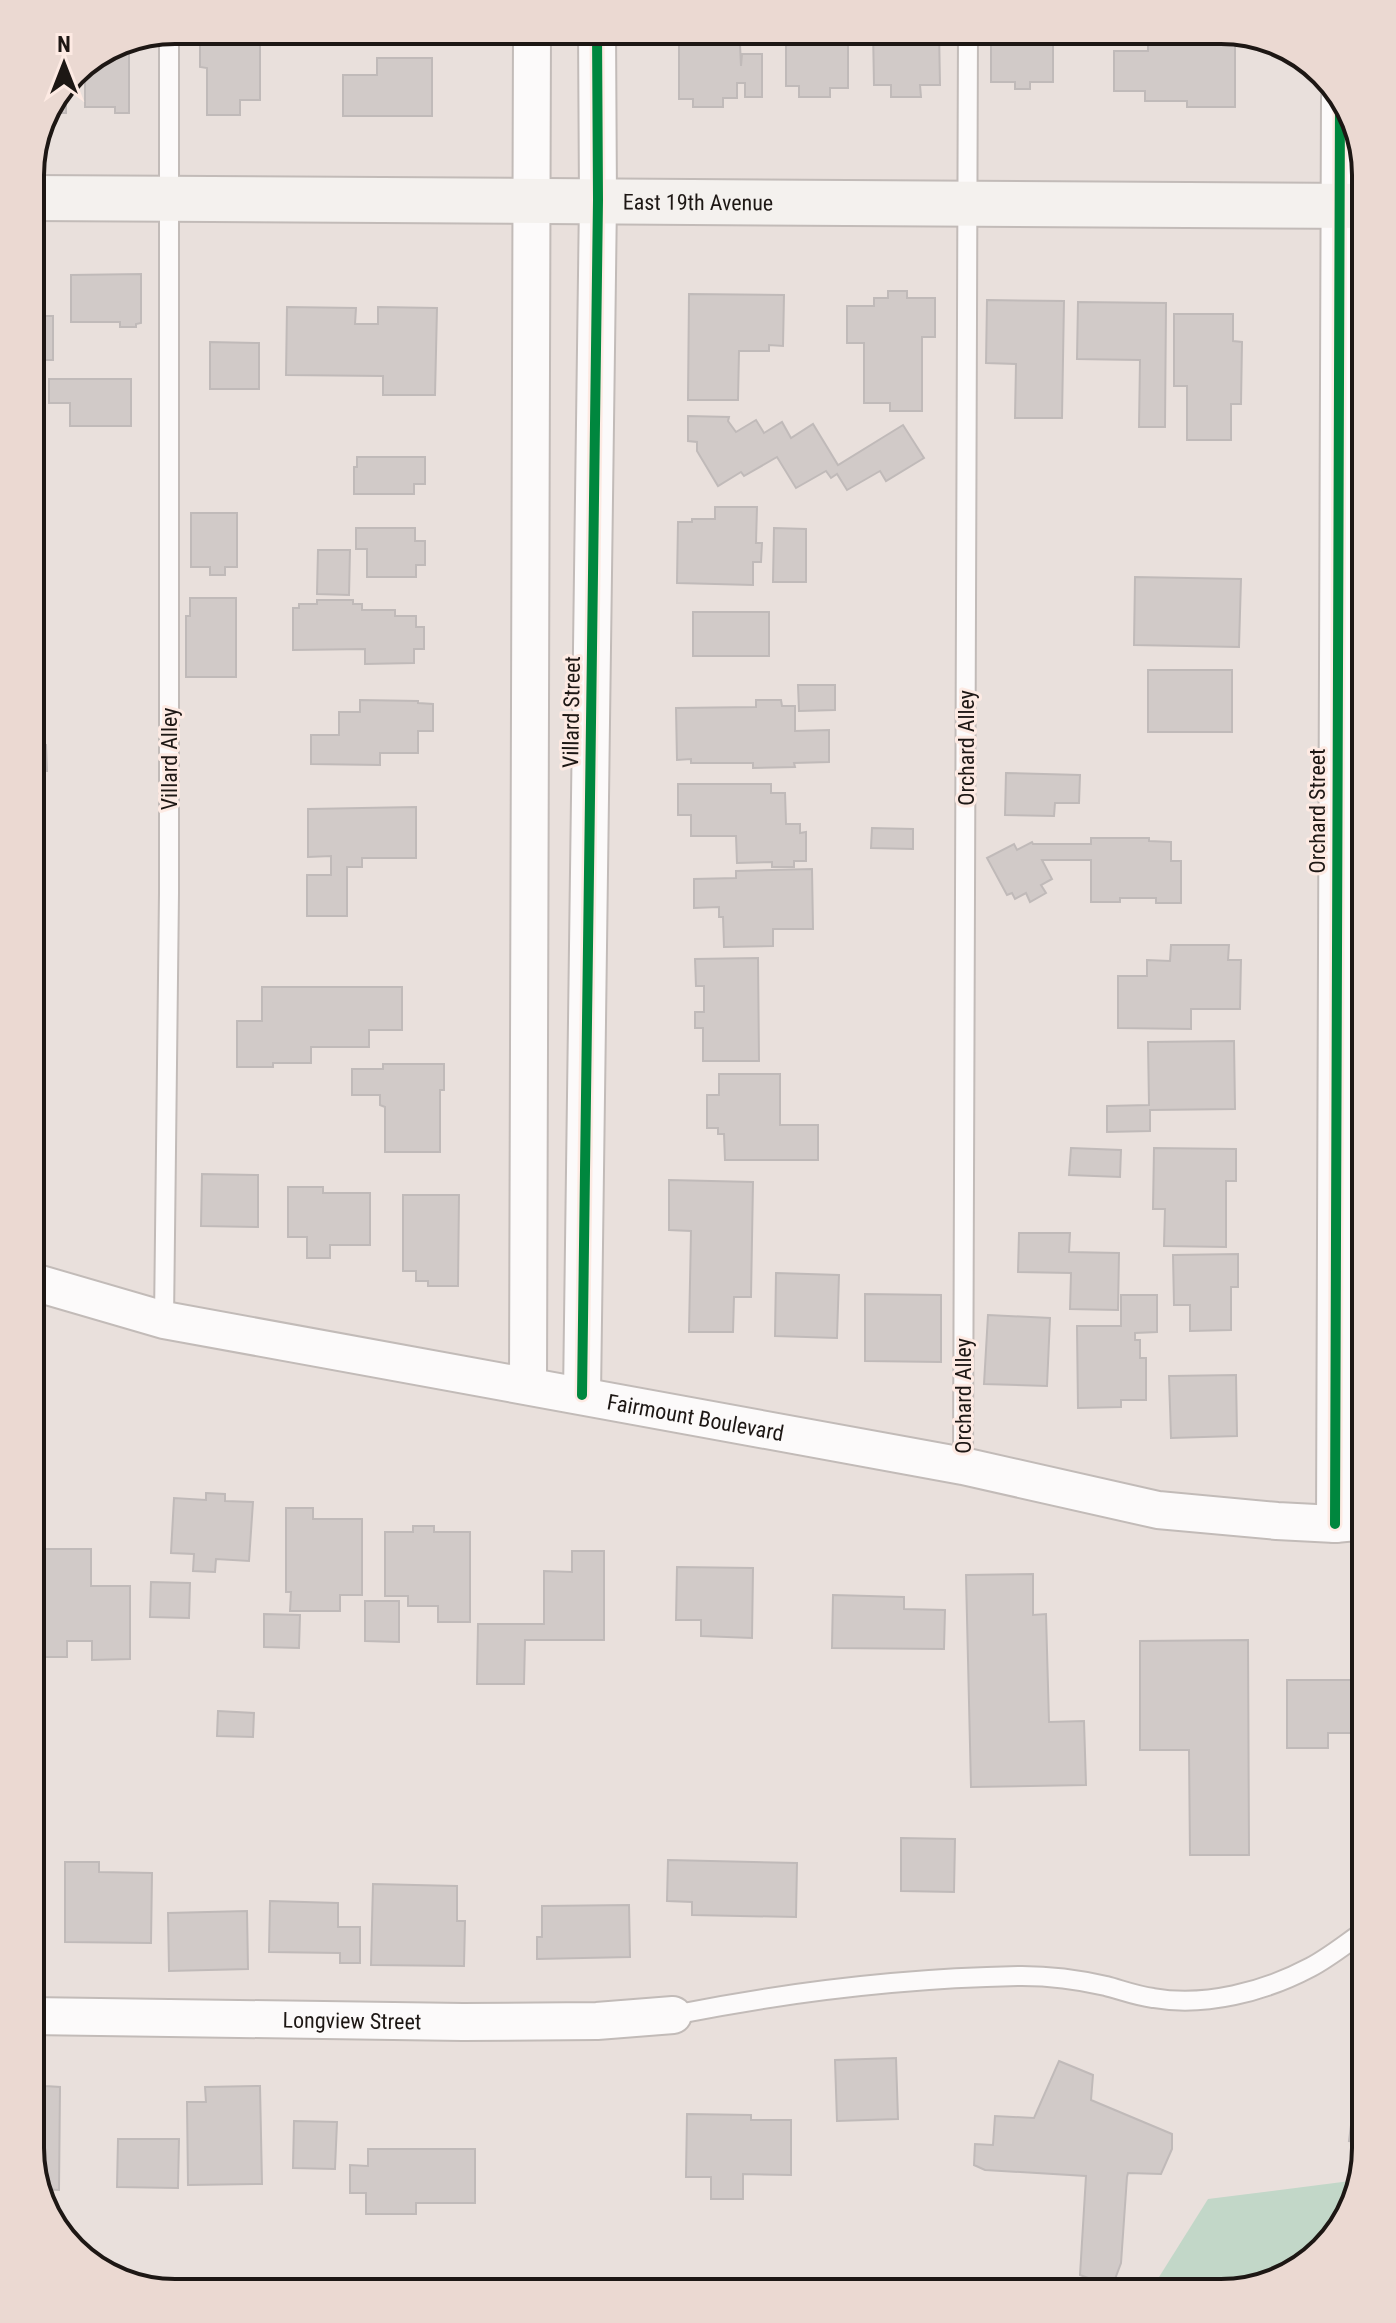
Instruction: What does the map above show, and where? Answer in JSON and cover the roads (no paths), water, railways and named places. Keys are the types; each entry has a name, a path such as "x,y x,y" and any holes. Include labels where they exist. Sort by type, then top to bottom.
{"street":[{"name":"Villard Street","path":"528,1385 532,44"},
{"name":"Villard Street","path":"582,1395 598,200 597,44"},
{"name":"Orchard Street","path":"1344,130 1352,198"},
{"name":"East 19th Avenue","path":"44,198 1352,206"},
{"name":"Orchard Street","path":"1350,1522 1352,645"},
{"name":"Fairmount Boulevard","path":"44,1285 164,1320 963,1466 1158,1510 1214,1516 1350,1522"},
{"name":"Longview Street","path":"44,2016 463,2022 597,2021 673,2015"}],"lane":[{"name":"Orchard Alley","path":"963,1466 968,44"},
{"name":"Villard Alley","path":"164,1320 169,893 169,45"},
{"path":"673,2015 862,1985 955,1977 1030,1976 1102,1985 1152,1998 1191,2002 1227,1996 1288,1978 1313,1966 1352,1940"}]}
